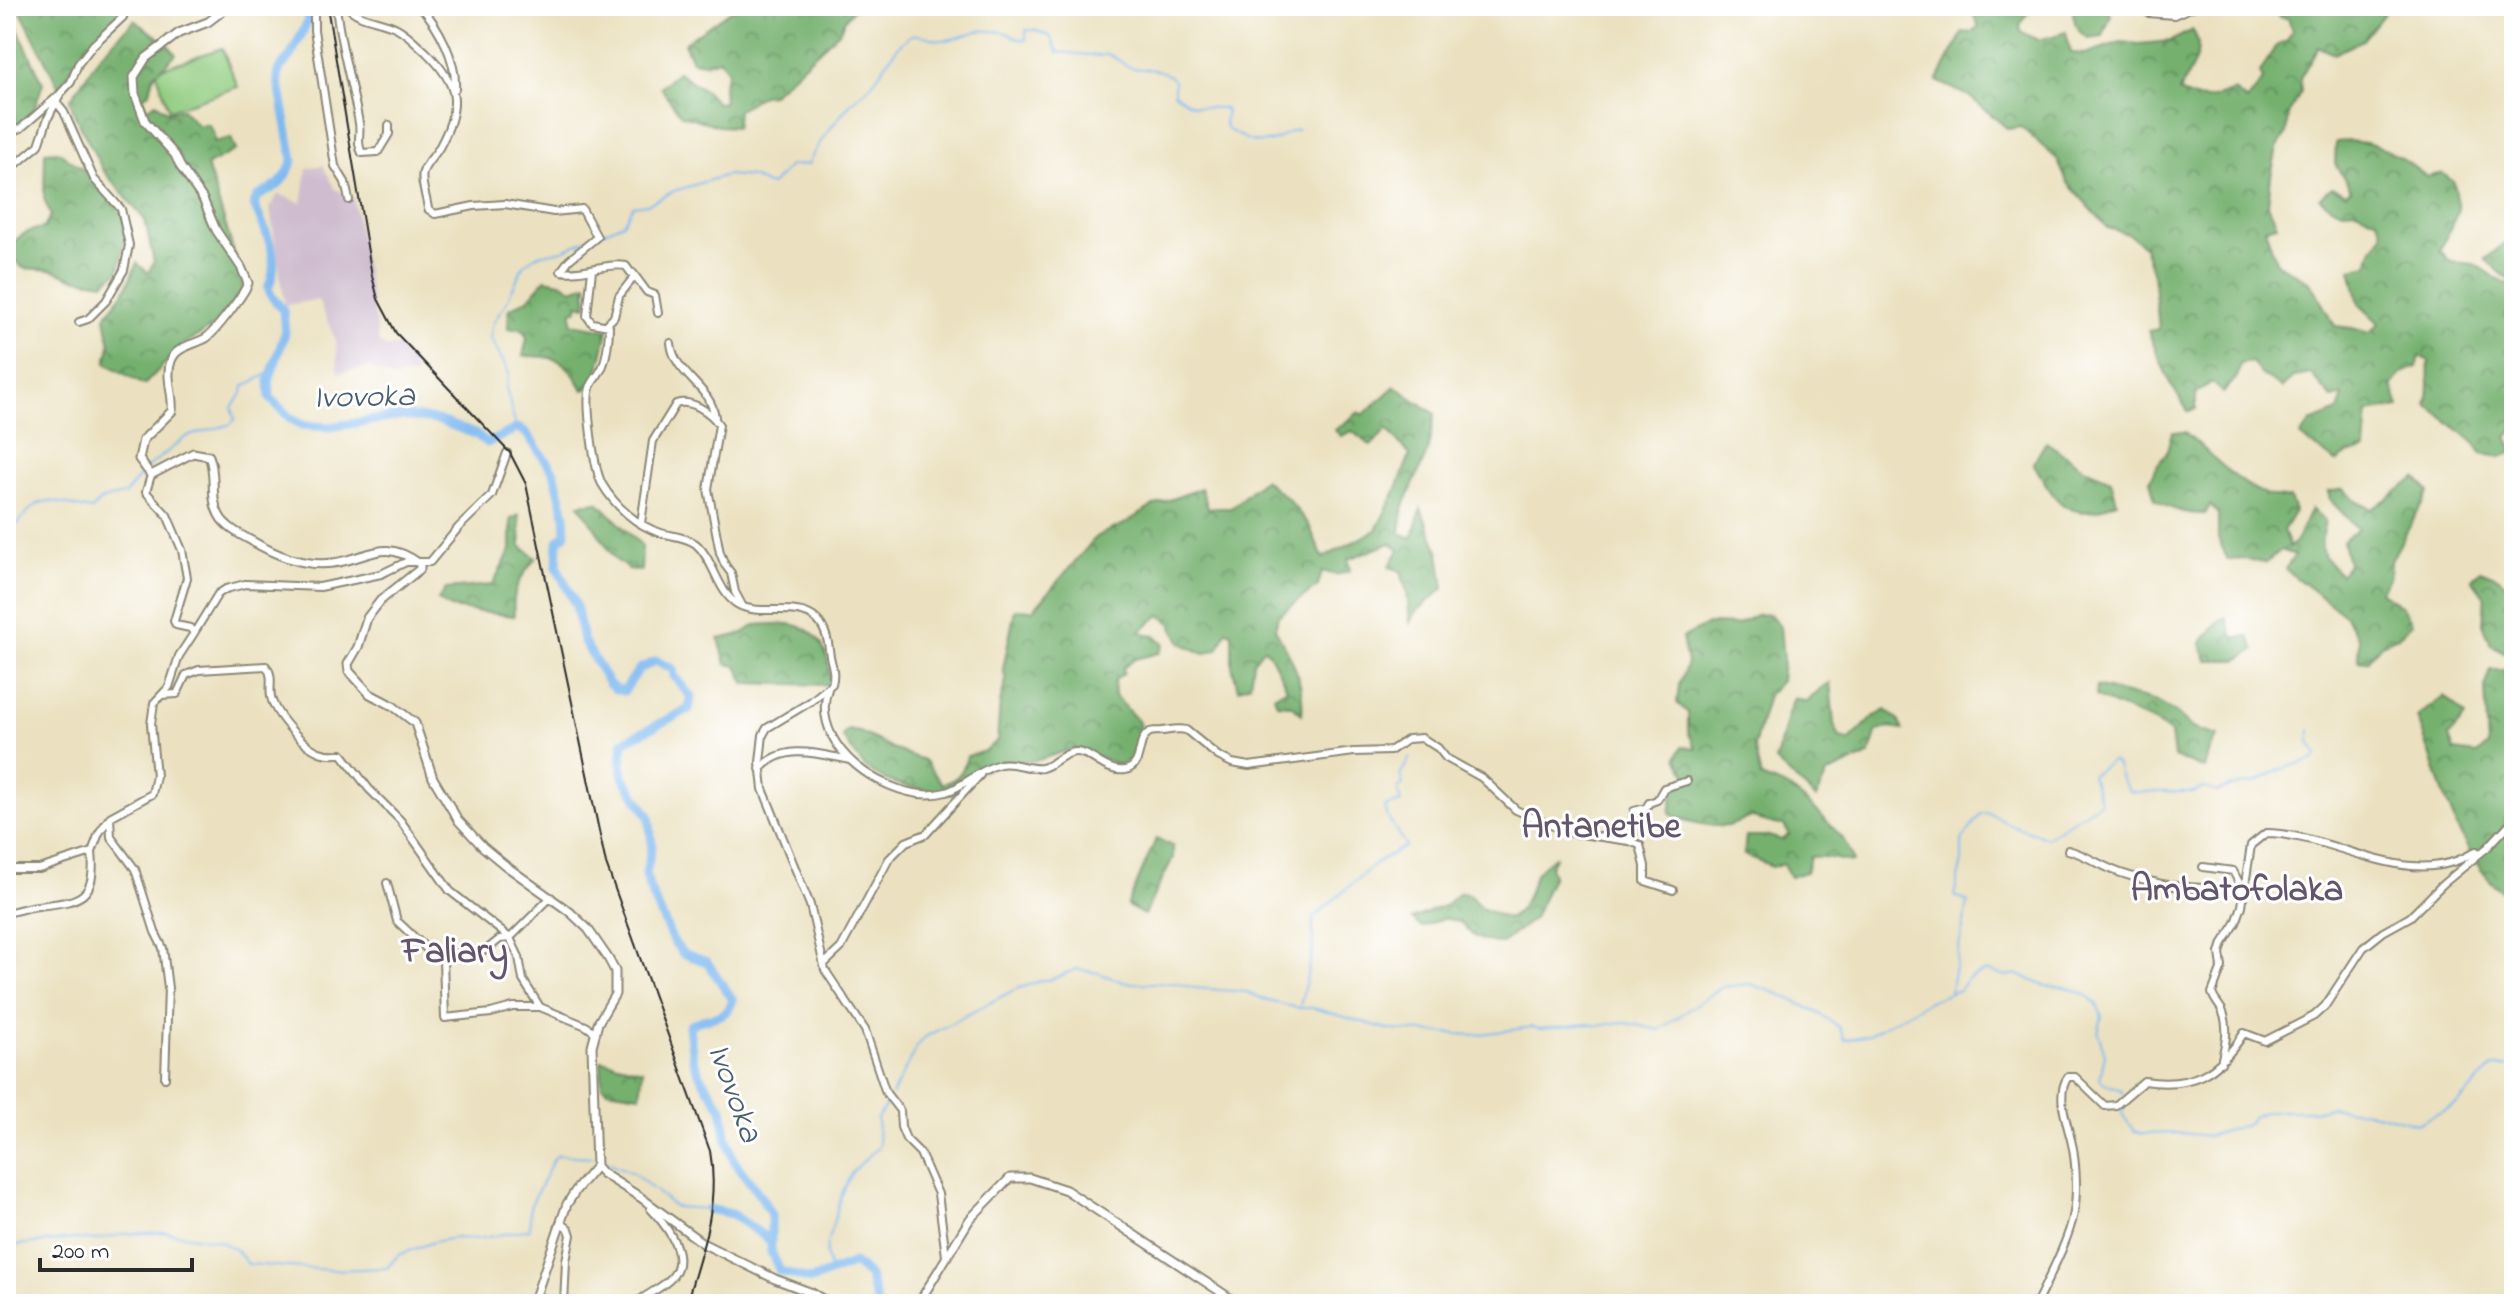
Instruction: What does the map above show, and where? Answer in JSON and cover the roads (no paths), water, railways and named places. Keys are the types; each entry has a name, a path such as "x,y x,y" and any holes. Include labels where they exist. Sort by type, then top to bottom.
{"street":[{"path":"6,134 21,128 60,94 71,82 78,64 93,45 123,17 125,6"},
{"path":"150,474 138,454 143,440 172,411 169,377 173,356 207,337 242,297 248,283 216,230 203,199 175,155 138,109 134,77 155,50 179,33 208,22 229,6"},
{"path":"314,6 314,30 335,166 345,182 349,200"},
{"path":"336,6 340,46 359,124 357,141 362,153 378,152 389,134 389,125"},
{"path":"347,6 354,14 397,28 408,36 438,64 450,79 455,92"},
{"path":"2140,6 2148,13 2174,15 2195,6"},
{"path":"422,7 435,25 456,76 456,102 449,125 422,176 428,209 435,214 474,206 505,204 554,212 582,209 595,234 561,269 564,273 626,266 647,292 655,295 658,313"},
{"path":"6,173 39,145 60,94"},
{"path":"56,102 64,112 94,179 121,209 129,245 124,270 115,286 97,311 79,322"},
{"path":"592,270 587,316 592,323 607,324 614,317 617,301 632,281 633,273"},
{"path":"607,324 609,332 604,362 590,385 589,396 593,458 601,483 615,502 645,528 695,544 713,568 727,595 744,608 804,612 827,636 835,667 832,684 767,728 761,746 763,789 816,922 825,970 865,1030 886,1093 896,1103 906,1139 920,1153 938,1194 946,1256"},
{"path":"671,343 678,363 712,403 720,431 714,445 708,489 720,553 744,608"},
{"path":"641,523 651,450 664,420 676,404 682,402 688,402 715,417"},
{"path":"150,474 193,453 209,456 215,468 215,507 221,520 283,558 337,563 372,551 391,549 406,554 420,564"},
{"path":"6,913 36,906 62,905 78,899 88,890 93,873 92,852 99,833 110,817 152,794 156,776 151,724 154,703 169,687 179,656 218,594 245,584 320,587 381,574 406,562 430,562 459,527 492,495 507,453"},
{"path":"150,474 146,492 173,526 187,578 174,621 176,625 190,628 194,633"},
{"path":"420,564 414,576 381,600 367,618 358,647 348,664 349,671 370,694 415,723 433,778 458,820 483,847 551,897 588,929 615,971 615,994 598,1023 592,1060 597,1162 576,1190 561,1223 533,1304"},
{"path":"162,695 177,694 186,675 199,670 266,666 271,673 274,704 288,727 317,751 342,754 369,789 400,820 450,891 510,938 519,957 523,980 540,1007"},
{"path":"828,689 824,701 828,725 837,745 850,760 883,782 922,794 946,792 986,769 1011,763 1041,768 1075,752 1109,768 1121,771 1130,769 1137,763 1146,735 1181,728 1224,760 1249,766 1354,752 1390,751 1408,739 1422,738 1446,758 1482,778 1516,810 1546,820 1567,832 1640,845 1645,881 1673,890"},
{"path":"760,769 769,759 788,751 850,760"},
{"path":"825,963 841,948 889,859 906,842 926,834 954,800 986,769"},
{"path":"1629,841 1635,832 1634,811 1646,808 1657,800 1664,788 1687,781"},
{"path":"110,817 111,837 135,869 163,948 168,988 165,1078"},
{"path":"1635,821 1646,818"},
{"path":"2221,1063 2226,1023 2212,991 2222,967 2221,950 2240,915 2249,849 2255,840 2266,833 2311,839 2368,857 2432,867 2462,860 2492,840 2514,819"},
{"path":"2036,1304 2074,1213 2074,1156 2063,1104 2063,1084 2068,1077 2075,1077 2105,1106 2116,1105 2144,1081 2169,1085 2195,1079 2232,1053 2244,1033 2265,1041 2314,1016 2325,1006 2363,948 2410,917 2492,840"},
{"path":"2068,850 2118,872 2165,884 2244,892"},
{"path":"6,869 39,869 92,852"},
{"path":"2203,867 2233,871 2244,892"},
{"path":"387,883 397,921 431,953 486,950 500,939 510,938 551,897"},
{"path":"449,954 443,960 441,971 445,1018 491,1013 513,1007 540,1007 596,1033"},
{"path":"597,1162 609,1179 640,1197 704,1244 831,1304"},
{"path":"588,1178 609,1179"},
{"path":"918,1304 970,1219 1010,1178 1030,1178 1066,1190 1239,1304"},
{"path":"635,1304 671,1278 678,1262 672,1236 640,1197"},
{"path":"561,1223 571,1235 564,1304"}],"waterway":[{"name":"Ivovoka","path":"305,6 308,21 290,57 279,69 278,79 293,160 278,185 257,197 254,205 271,246 273,267 268,288 283,310 285,333 269,381 270,398 302,425 329,427 401,416 437,420 475,434 487,443 518,428 526,433 554,472 565,514 566,534 558,541 557,567 576,606 583,640 609,684 624,691 639,669 656,661 673,669 674,676 691,697 689,709 623,742 621,764 623,777 649,816 652,845 646,873 672,939 682,953 707,962 733,1000 720,1015 689,1026 693,1060 722,1108 734,1161 771,1215 771,1252 780,1271 811,1280 854,1263 869,1276 877,1304"},
{"path":"516,428 506,388 509,373 490,337 493,323 524,264 538,255 563,250 623,223 633,206 648,204 674,191 727,175 752,177 772,185 789,166 809,164 837,120 911,35 949,40 984,31 1005,32 1026,40 1026,30 1034,30 1050,36 1058,52 1107,54 1130,67 1164,73 1174,81 1174,93 1187,102 1224,108 1227,112 1224,122 1227,129 1239,136 1268,142 1298,130"},
{"path":"148,467 186,437 231,424 235,419 232,407 243,393 244,386 272,372"},
{"path":"6,525 18,524 27,512 44,502 92,510 101,500 124,495 144,472"},
{"path":"1950,992 1968,902 1954,896 1962,861 1962,838 1982,813 1992,814 2046,838 2101,802 2091,775 2112,761 2116,763 2121,779 2130,792 2194,792 2203,788 2218,792 2228,787 2254,783 2281,769 2315,759 2317,754 2310,742 2310,730"},
{"path":"1300,1007 1313,949 1313,918 1377,862 1406,846 1388,818 1385,807 1401,802 1397,790 1403,785 1400,775 1410,758"},
{"path":"892,1095 925,1037 1014,990 1077,969 1126,983 1177,983 1194,988 1247,992 1268,1001 1313,1008 1391,1030 1474,1035 1532,1027 1599,1026 1622,1022 1659,1030 1722,987 1750,984 1782,995 1822,1015 1839,1027 1845,1040 1868,1035 1929,1001 1959,990 1967,979 1986,971 2007,976 2016,974 2045,986 2066,987 2085,994 2097,1004 2102,1017 2098,1033 2105,1054 2100,1079 2123,1093"},
{"path":"2125,1099 2122,1114 2134,1131 2142,1134 2209,1136 2247,1124 2254,1116 2267,1111 2314,1111 2329,1107 2376,1113 2417,1124 2457,1104 2493,1067 2514,1066"},
{"path":"831,1272 826,1256 827,1244 841,1196 852,1172 879,1146 877,1118 889,1101"},
{"path":"6,1246 165,1232 219,1241 235,1249 248,1264 332,1270 387,1268 398,1255 433,1242 454,1238 478,1239 530,1229 530,1207 554,1158 558,1155 593,1157"},
{"path":"599,1158 633,1173 675,1207 708,1209"},
{"path":"708,1209 732,1214 771,1241"}],"railway":[{"path":"327,6 378,299 396,333 510,453 526,484 606,864 710,1151 711,1210 686,1304"}],"district":[{"name":"Antanetibe","path":"1601,824"},
{"name":"Ambatofolaka","path":"2237,887"},
{"name":"Faliary","path":"455,949"}]}
